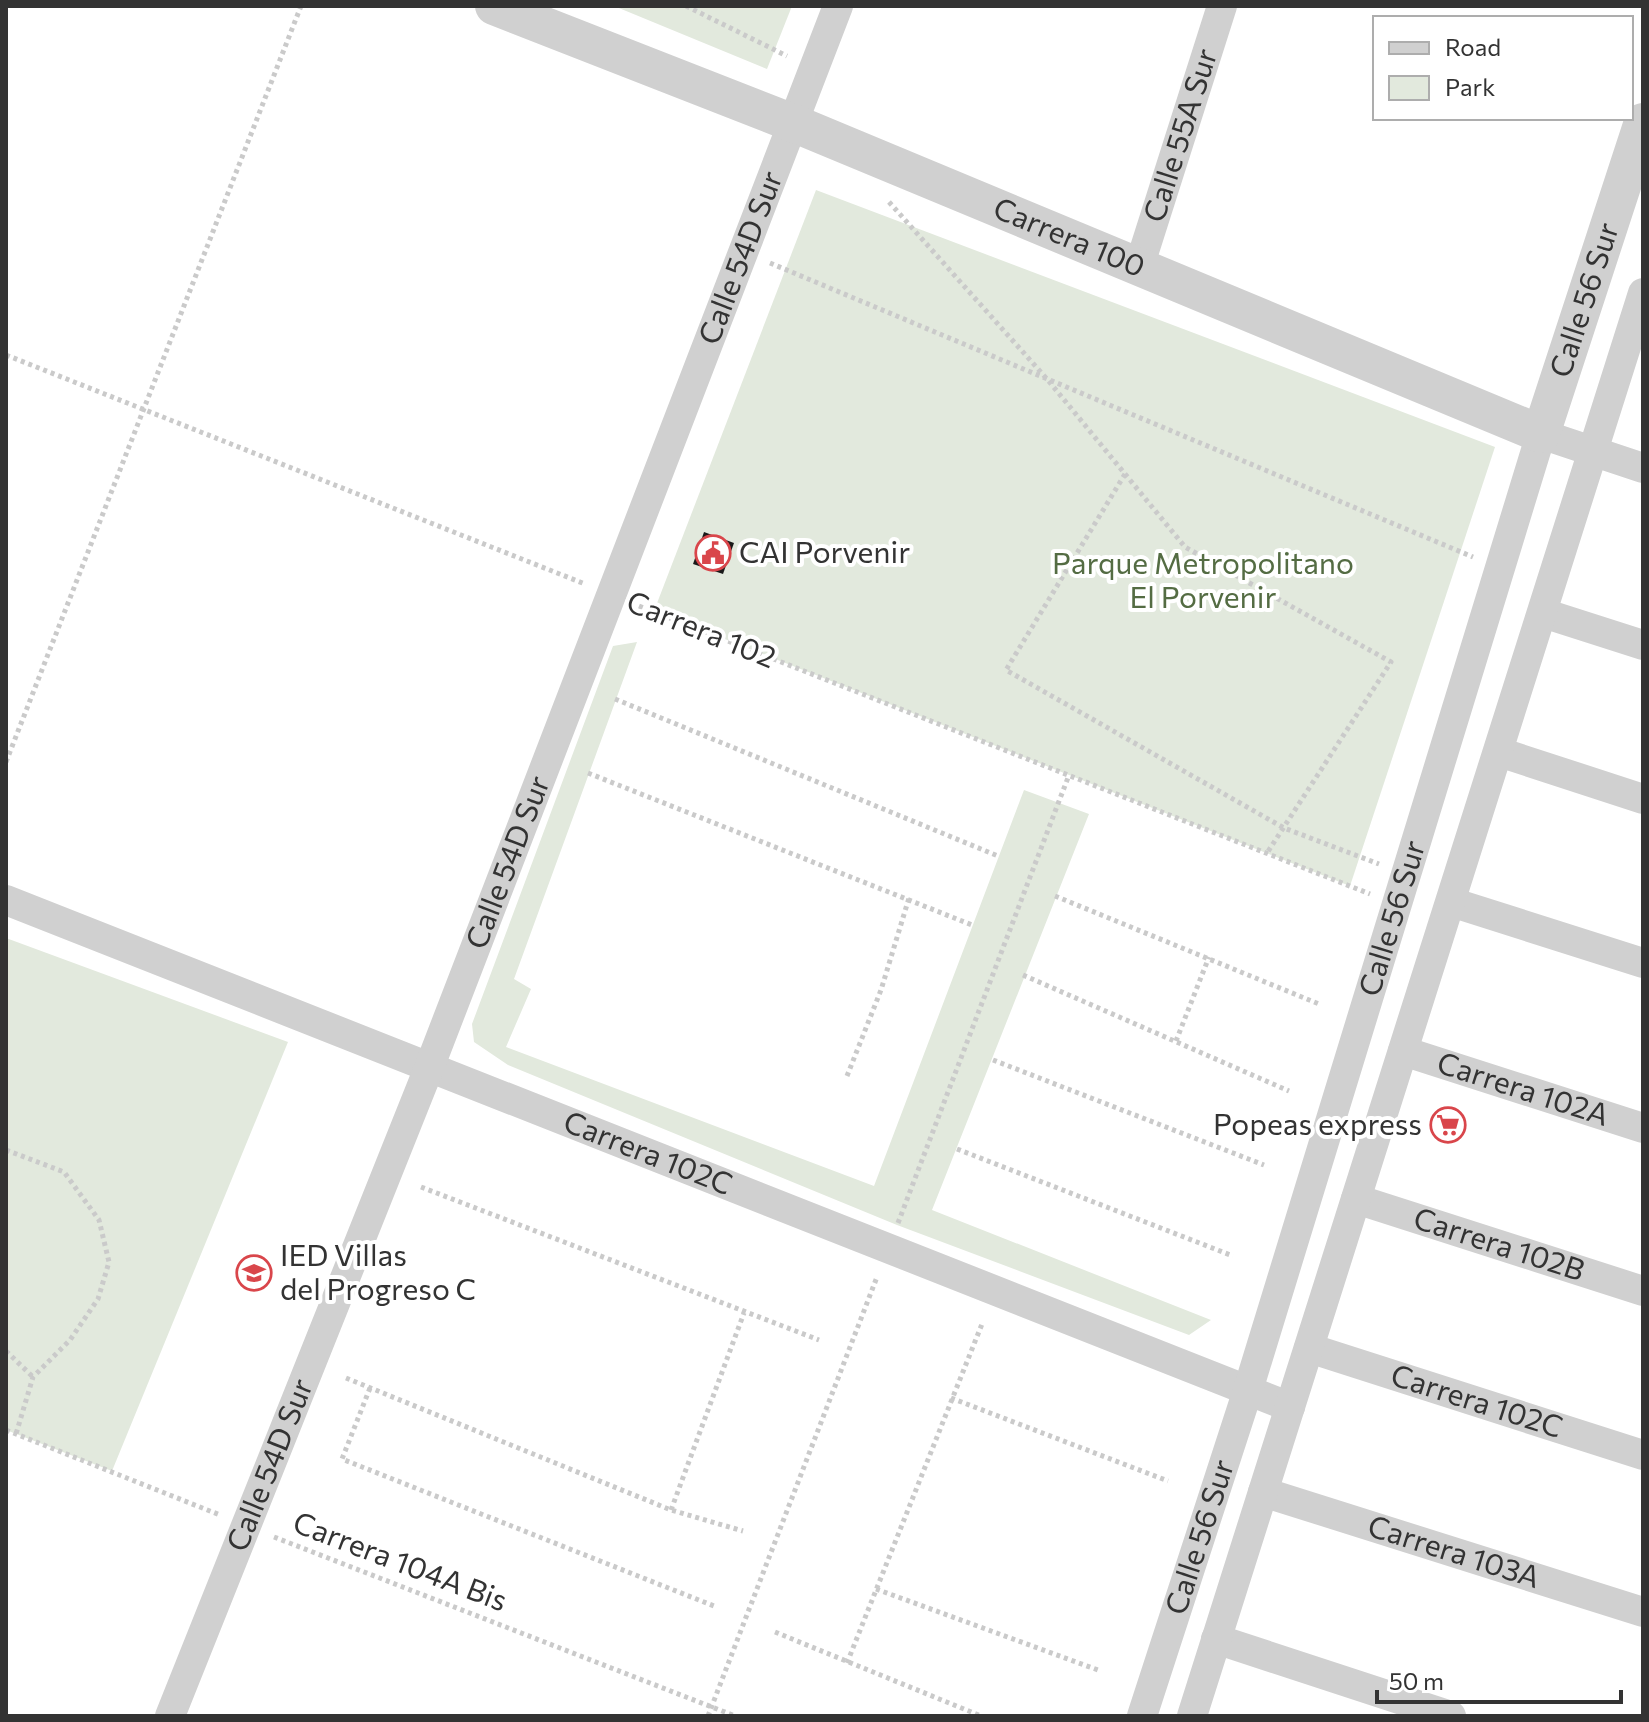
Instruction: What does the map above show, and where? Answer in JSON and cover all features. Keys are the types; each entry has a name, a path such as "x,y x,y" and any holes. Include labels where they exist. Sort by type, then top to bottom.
{"street":[{"name":"Carrera 100","path":"494,6 793,123 1541,434 1643,468"},
{"name":"Calle 54D Sur","path":"170,1716 429,1068 838,6"},
{"name":"Calle 55A Sur","path":"1139,267 1222,6"},
{"name":"Calle 56 Sur","path":"1142,1716 1248,1390 1541,434 1643,122"},
{"name":"Calle 56 Sur","path":"1192,1716 1643,293"},
{"path":"1543,613 1643,645"},
{"path":"1499,752 1643,799"},
{"name":"Carrera 102C","path":"6,900 1290,1407"},
{"path":"1451,902 1643,963"},
{"name":"Carrera 102A","path":"1403,1051 1643,1128"},
{"name":"Carrera 102B","path":"1356,1199 1643,1291"},
{"name":"Carrera 102C","path":"1309,1348 1643,1455"},
{"name":"Carrera 103A","path":"1263,1492 1643,1612"},
{"path":"1216,1639 1451,1716"}],"path":[{"path":"6,762 301,6"},
{"path":"686,6 813,69"},
{"path":"889,163 880,192 1047,379 1185,547 1391,662 1267,853"},
{"path":"743,252 1500,568"},
{"name":"Carrera 102","path":"6,355 1397,905"},
{"path":"1125,474 1006,670 1284,828 1406,875"},
{"path":"615,699 998,856"},
{"path":"588,773 972,925"},
{"path":"1055,896 1319,1004"},
{"path":"847,1076 881,990 909,898"},
{"path":"1176,1041 1209,957"},
{"path":"1023,975 1289,1091"},
{"path":"993,1060 1264,1165"},
{"path":"957,1149 1233,1256"},
{"path":"6,1150 64,1172 99,1220 109,1262 98,1299 70,1340 33,1377 16,1434"},
{"path":"421,1187 819,1340"},
{"path":"671,1510 744,1313"},
{"path":"847,1663 982,1324"},
{"path":"6,1351 33,1377"},
{"path":"346,1378 671,1510 743,1531"},
{"path":"370,1388 342,1459 714,1606"},
{"path":"951,1398 1168,1481"},
{"name":"Carrera 104A Bis","path":"6,1430 735,1716"},
{"path":"876,1589 1098,1670"},
{"path":"775,1632 981,1716"}],"green space":[{"path":"614,6 792,6 767,69"},
{"name":"Parque Metropolitano El Porvenir","path":"816,190 1495,447 1350,886 654,611"},
{"path":"637,642 514,979 531,989 506,1047 874,1186 1024,790 1089,814 932,1210 1211,1320 1189,1335 897,1225 508,1065 474,1042 472,1024 613,646"},
{"path":"6,938 288,1042 112,1471 6,1430"}],"building":[{"name":"CAI Porvenir","path":"704,532 734,543 723,574 693,564"}],"place":[{"name":"CAI Porvenir","path":"713,553"},
{"name":"Popeas express","path":"1448,1125"},
{"name":"IED Villas del Progreso C","path":"254,1273"}]}
